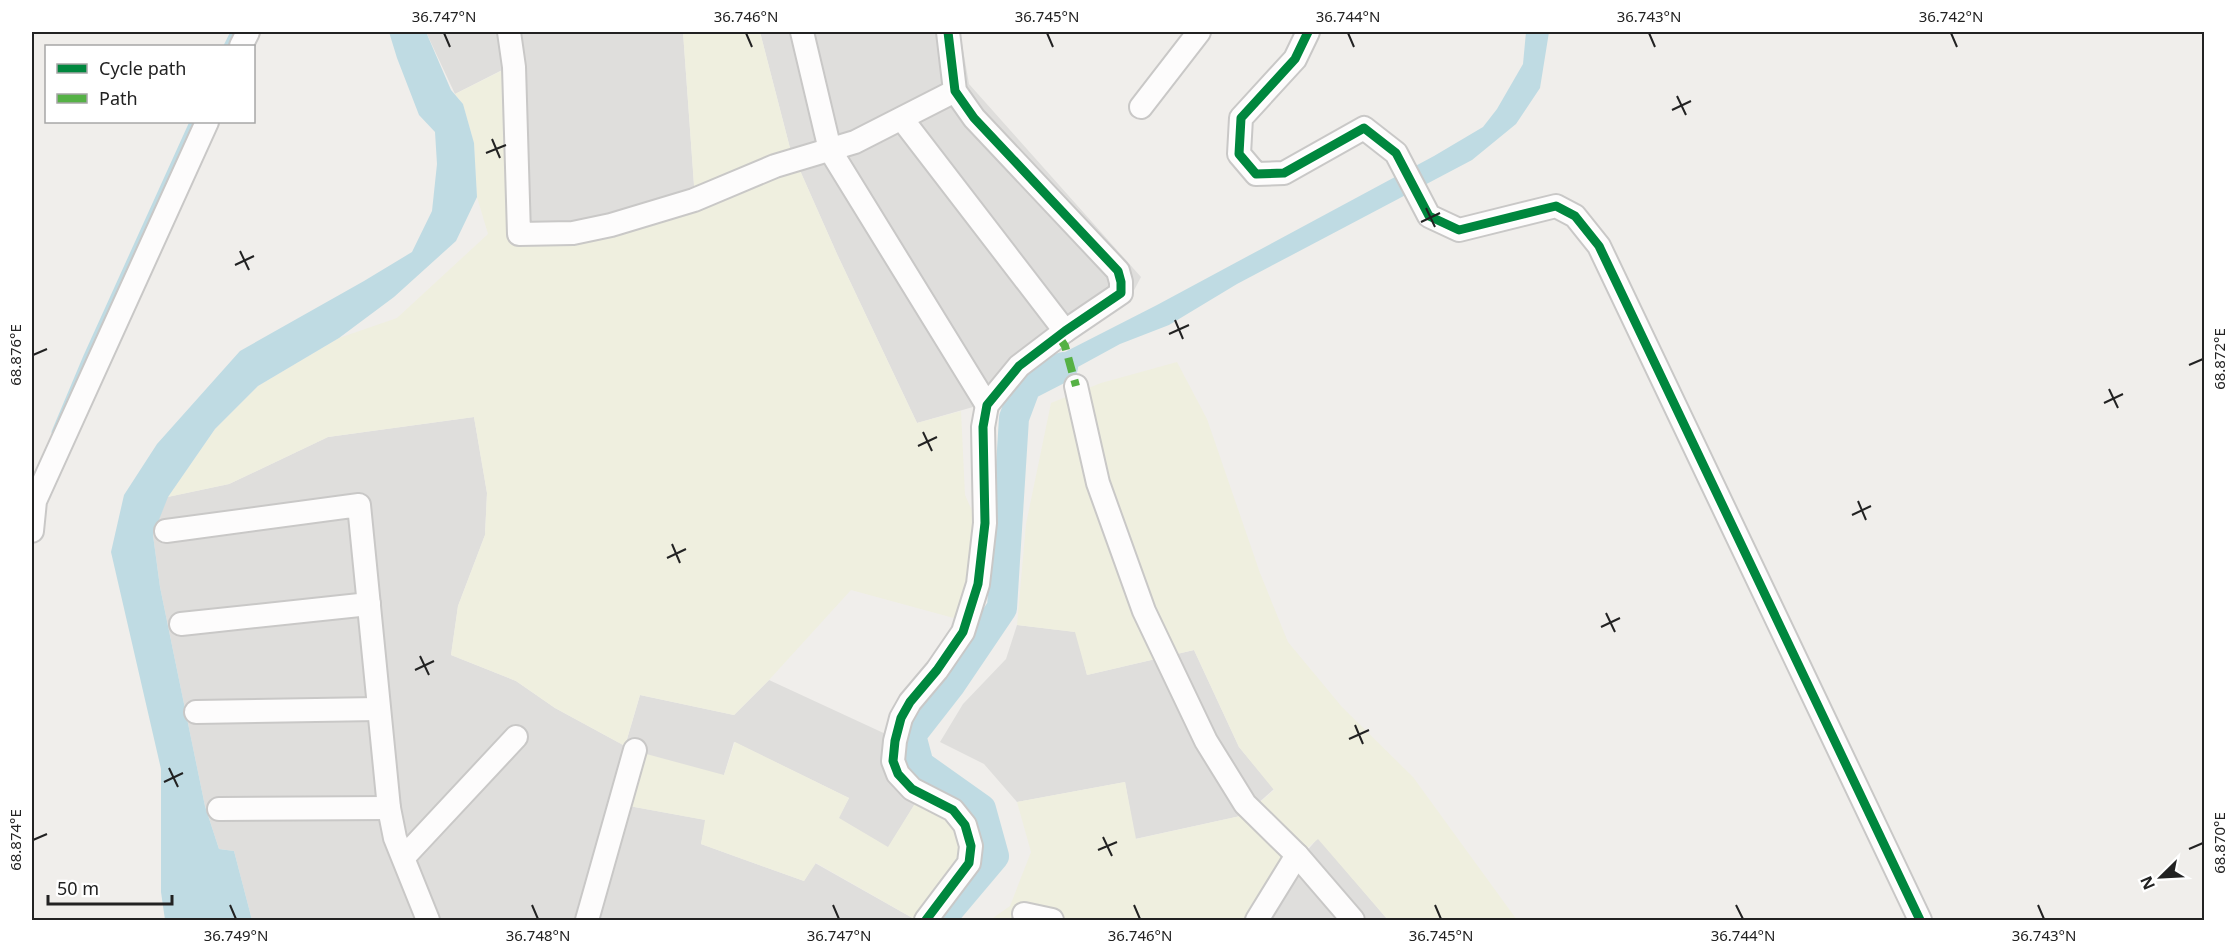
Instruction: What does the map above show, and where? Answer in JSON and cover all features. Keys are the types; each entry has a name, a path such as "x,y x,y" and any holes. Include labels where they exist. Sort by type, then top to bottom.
{"street":[{"path":"509,32 514,68 519,234 573,233 611,225 694,200 775,166 855,142 955,91"},
{"path":"802,32 830,150 987,405"},
{"path":"926,921 969,862 971,846 965,825 953,810 912,789 898,774 893,761 895,741 901,718 910,702 937,670 963,632 978,584 985,523 983,427 987,405 1019,366 1121,293 1118,271 974,118 955,91 948,32"},
{"path":"1141,107 1199,32"},
{"path":"1308,32 1295,59 1241,118 1239,154 1256,174 1284,173 1364,128 1396,153 1429,216 1459,230 1556,206 1575,216 1599,246 1920,921"},
{"path":"902,119 1065,331"},
{"path":"32,531 35,501 207,123"},
{"path":"1076,386 1098,483 1144,611 1201,731 1245,804 1297,855 1353,921"},
{"path":"166,531 359,505 388,808 395,838 428,921"},
{"path":"181,624 369,604"},
{"path":"196,712 378,709"},
{"path":"404,857 516,737"},
{"path":"587,921 635,750"},
{"path":"219,809 388,808"},
{"path":"1257,921 1297,855"},
{"path":"1024,914 1052,921"}],"shaded area":[{"path":"426,32 683,32 695,199 519,232 512,65 455,94"},
{"path":"760,32 960,32 969,84 1141,277 1130,298 980,405 917,423 790,148"},
{"path":"474,417 487,493 485,535 458,606 451,655 516,681 555,708 625,746 640,695 734,715 769,680 890,736 884,762 924,789 888,848 838,818 849,798 734,742 724,775 629,806 706,820 701,844 804,881 815,863 916,920 252,920 234,851 219,849 205,806 160,587 153,535 167,497 229,484 328,437"},
{"path":"1017,625 1076,632 1087,675 1194,650 1239,747 1274,789 1245,815 1135,839 1125,782 1017,802 984,764 940,742 963,704 1006,659"},
{"path":"1318,838 1388,920 1259,920 1298,861"}],"green space":[{"path":"683,32 760,32 790,148 917,423 961,411 965,495 977,522 961,620 851,590 734,715 640,695 625,746 555,708 516,681 451,655 458,606 485,535 487,493 474,417 328,437 229,484 168,497 215,429 258,386 339,338 397,318 488,234 477,197 474,143 463,104 455,94 513,65 519,231 583,231 695,199"},
{"path":"1177,362 1207,419 1260,573 1288,642 1342,707 1413,777 1517,920 1388,920 1318,839 1306,849 1259,920 990,920 1010,906 1031,852 1017,802 1125,782 1136,839 1245,815 1274,790 1239,747 1194,650 1087,675 1075,632 1017,625 1026,524 1051,403 1101,383"},
{"path":"735,742 849,798 839,818 888,847 924,789 967,837 959,865 916,920 816,863 804,881 701,844 705,820 629,806 639,752 724,775"}],"water":[{"path":"389,32 426,32 451,90 463,104 474,143 477,197 456,241 394,297 339,338 258,386 215,429 168,497 153,535 160,587 205,806 219,849 234,851 252,920 165,920 161,892 161,769 111,552 124,495 157,444 240,351 412,252 432,211 437,164 435,132 419,115"},
{"path":"1526,32 1549,32 1540,88 1516,124 1472,160 1237,284 1169,325 1120,344 1043,386 1026,386 1033,371 1061,354 1434,156 1483,127 1497,109 1523,64"}],"waterway":[{"path":"226,45 233,32"},
{"path":"54,432 192,123"},
{"path":"940,920 994,856 981,809 919,765 911,735 950,685 1002,608 1014,418 1026,386 1063,367"}],"marked path":[{"path":"1059,337 1065,346 1076,386"}],"cycle path":[{"path":"926,920 969,863 971,846 965,825 953,810 912,789 898,774 893,761 895,741 901,718 910,702 937,670 963,632 978,584 985,523 983,427 987,405 1019,366 1121,293 1118,271 974,118 955,91 948,32"},
{"path":"1308,32 1295,59 1241,118 1239,154 1256,174 1284,173 1364,128 1396,153 1429,216 1459,230 1556,206 1575,216 1599,246 1920,920"}]}
